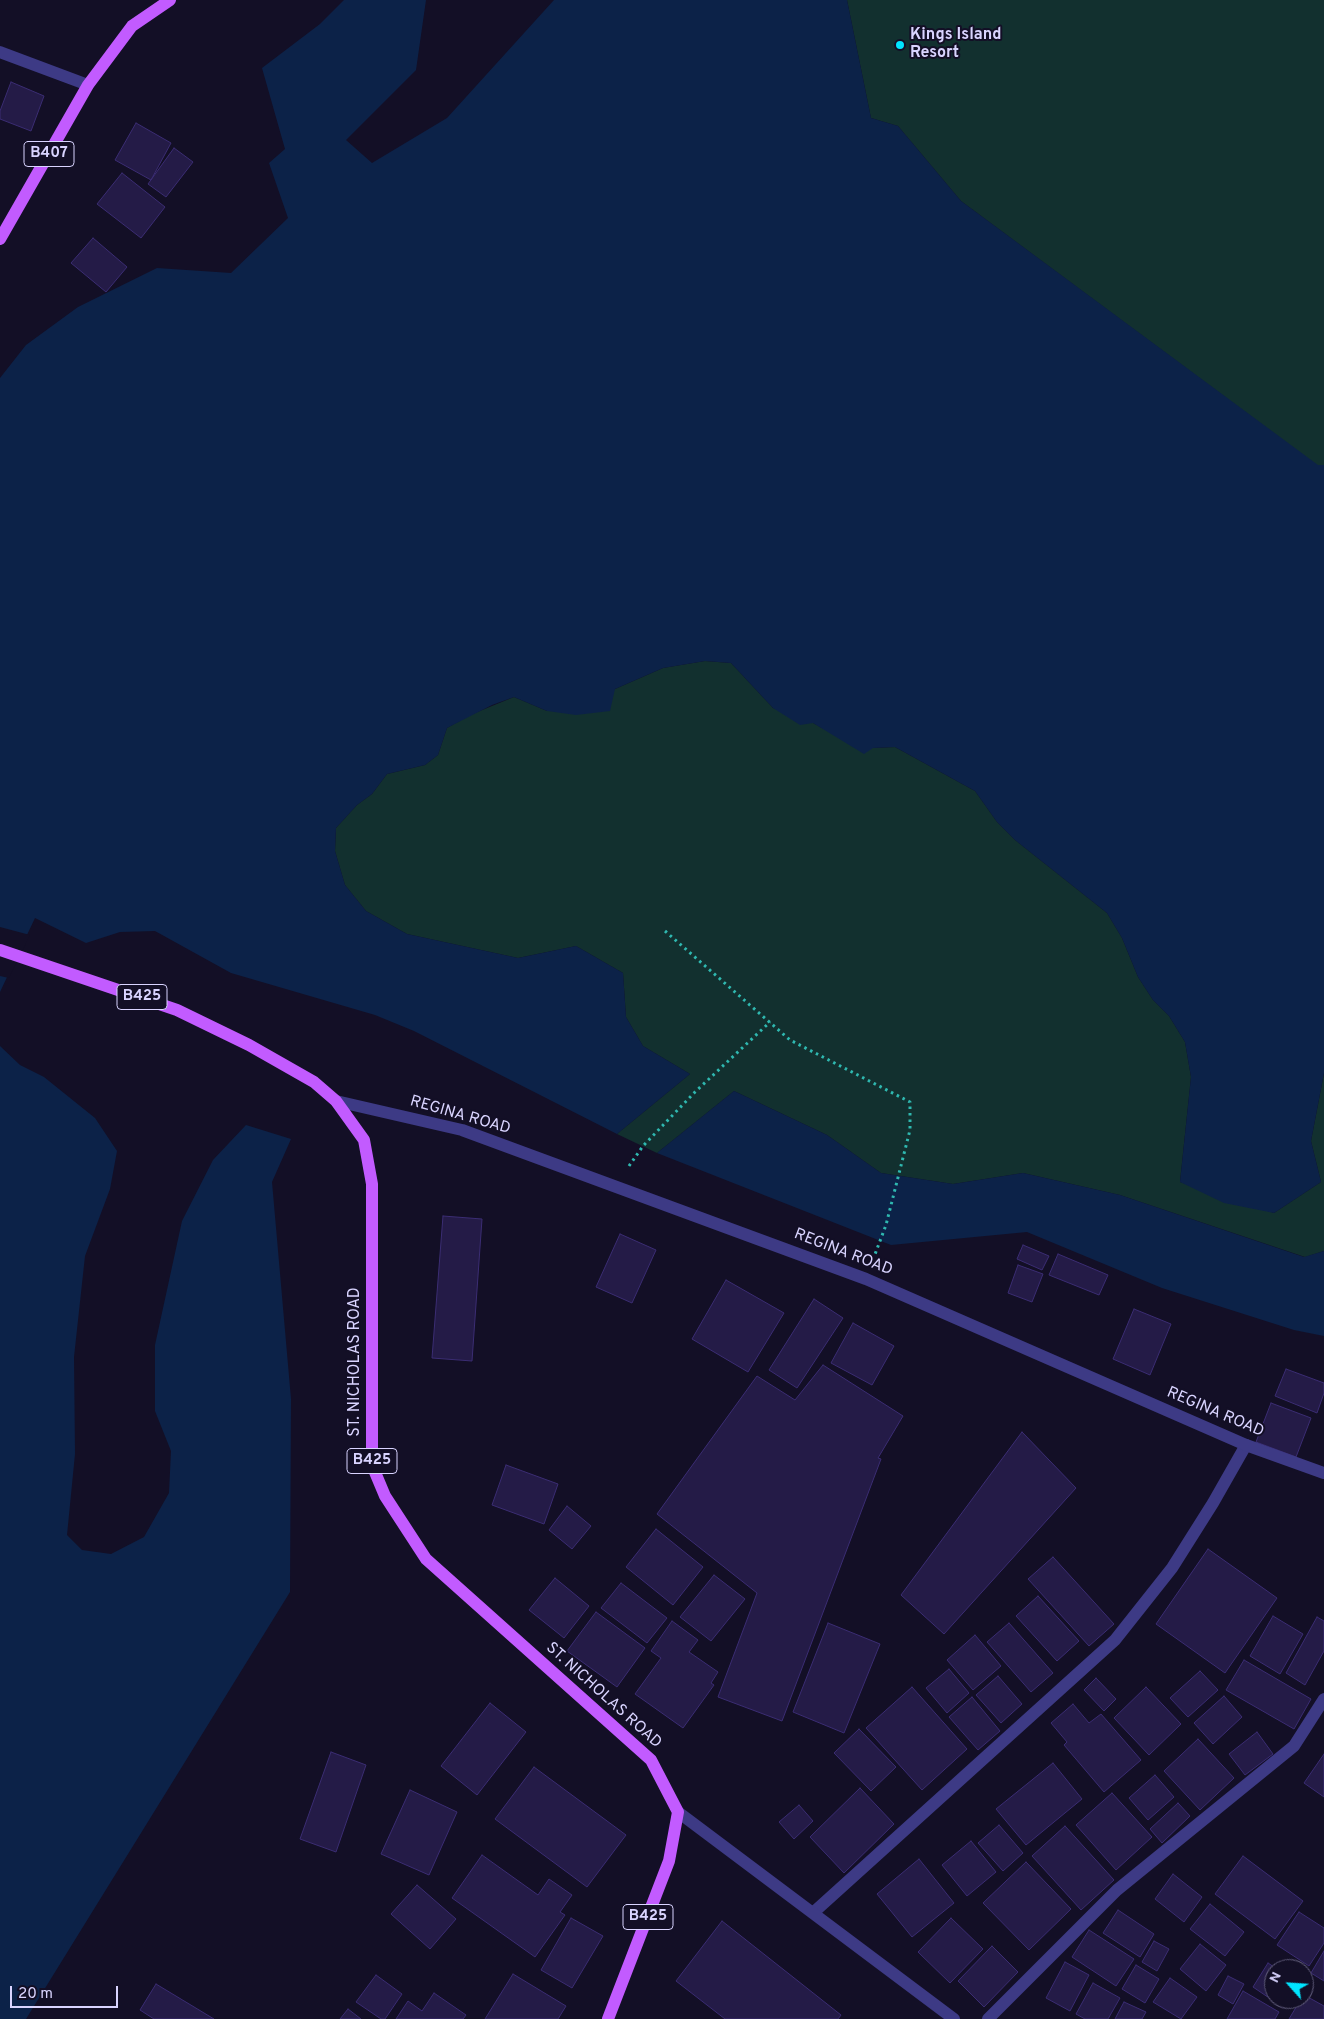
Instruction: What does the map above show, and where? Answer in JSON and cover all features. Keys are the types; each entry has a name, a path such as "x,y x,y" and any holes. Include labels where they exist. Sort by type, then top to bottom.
{"main road":[{"name":"B407","path":"0,239 88,85 132,26 170,0"},
{"name":"ST. NICHOLAS ROAD","path":"0,950 30,958 177,1010 249,1045 314,1082 336,1101 364,1140 372,1184 372,1465 385,1496 426,1559 652,1760 678,1812"},
{"name":"B425","path":"608,2019 669,1861 678,1812"}],"street":[{"path":"0,52 88,85"},
{"name":"REGINA ROAD","path":"336,1101 462,1130 616,1185 866,1279 1246,1445 1324,1473"},
{"path":"814,1912 1115,1640 1172,1568 1213,1503 1246,1445"},
{"path":"988,2019 1117,1890 1294,1746 1324,1699"},
{"path":"678,1812 814,1912 954,2019"}],"path":[{"path":"665,931 790,1040 910,1102 910,1130 886,1225 866,1279"},
{"path":"616,1185 643,1146 695,1092 770,1022"}],"green space":[{"path":"847,0 1324,0 1324,465 1318,466 961,201 898,126 871,118"},
{"path":"705,661 731,663 773,708 813,723 839,737 873,748 895,747 975,791 997,822 1015,840 1107,913 1122,938 1138,977 1153,1000 1169,1016 1185,1042 1191,1077 1180,1182 1274,1213 1321,1182 1311,1141 1324,1073 1324,1251 1305,1257 1120,1195 1023,1173 953,1184 881,1173 827,1135 734,1091 657,1153 617,1134 690,1074 643,1046 626,1017 623,973 576,946 518,958 407,934 366,911 345,885 335,851 336,828 357,805 372,794 387,774 425,765 438,755 447,728 470,715 514,697 547,711 615,689 663,668"}],"water":[{"path":"344,0 426,0 416,70 346,140 372,163 447,118 554,0 847,0 871,118 898,126 961,201 1318,465 1324,465 1324,1073 1311,1141 1321,1182 1274,1213 1224,1203 1180,1182 1191,1077 1185,1042 1169,1016 1153,1000 1138,977 1122,938 1107,913 1015,840 997,822 975,791 895,747 873,748 864,754 813,723 800,725 773,708 731,663 705,661 663,668 615,689 610,711 576,715 547,711 514,697 492,705 447,728 438,755 425,765 387,774 372,794 357,805 336,828 335,851 345,885 366,911 407,934 518,958 576,946 623,973 626,1017 643,1046 690,1074 617,1134 414,1031 375,1015 231,973 155,931 120,932 86,943 35,918 0,992 0,378 26,345 78,307 157,268 231,273 288,218 269,163 285,149 262,68 320,24"},
{"path":"0,1046 20,1065 44,1077 95,1118 117,1151 110,1189 85,1256 74,1357 75,1454 67,1535 82,1550 111,1554 144,1537 169,1493 171,1451 155,1411 155,1345 182,1221 213,1160 246,1125 291,1139 272,1182 291,1399 290,1592 26,2019 0,2019"},
{"path":"734,1091 827,1135 881,1173 953,1184 1023,1173 1120,1195 1304,1257 1324,1251 1324,1336 1294,1330 1162,1288 1027,1232 891,1245 657,1153"}],"pier":[{"path":"0,927 30,935 9,978 0,976"}],"building":[{"path":"11,82 44,96 31,131 0,119 0,111"},
{"path":"136,123 171,143 151,180 115,160"},
{"path":"174,148 193,162 166,197 148,184"},
{"path":"122,173 165,207 141,238 97,204"},
{"path":"93,238 127,267 106,292 71,263"},
{"path":"443,1216 482,1219 472,1361 432,1358"},
{"path":"620,1234 656,1250 632,1303 596,1287"},
{"path":"1023,1245 1049,1256 1042,1270 1017,1259"},
{"path":"1058,1254 1108,1275 1099,1295 1049,1275"},
{"path":"1018,1265 1043,1274 1032,1302 1008,1293"},
{"path":"726,1280 784,1313 748,1372 692,1339"},
{"path":"814,1299 843,1318 797,1388 769,1370"},
{"path":"1134,1309 1171,1324 1150,1375 1113,1359"},
{"path":"853,1323 894,1346 872,1385 831,1363"},
{"path":"823,1365 903,1416 878,1458 881,1459 782,1721 718,1697 757,1593 657,1514 757,1376 795,1400"},
{"path":"1286,1369 1324,1383 1324,1393 1317,1413 1275,1396"},
{"path":"1271,1403 1311,1418 1296,1457 1256,1442"},
{"path":"1022,1432 1076,1488 944,1634 901,1595"},
{"path":"506,1465 558,1484 544,1524 492,1505"},
{"path":"567,1506 591,1526 572,1549 549,1530"},
{"path":"656,1529 703,1567 673,1605 626,1567"},
{"path":"1208,1549 1277,1598 1225,1673 1156,1624"},
{"path":"1053,1557 1114,1624 1089,1646 1028,1579"},
{"path":"714,1575 745,1599 711,1641 680,1617"},
{"path":"555,1578 589,1606 564,1638 529,1610"},
{"path":"621,1583 667,1618 647,1643 601,1608"},
{"path":"1038,1596 1079,1641 1057,1661 1016,1616"},
{"path":"596,1612 645,1648 617,1687 567,1651"},
{"path":"1273,1616 1303,1634 1280,1674 1250,1656"},
{"path":"1317,1617 1324,1621 1324,1651 1305,1685 1286,1673"},
{"path":"672,1621 698,1640 689,1652 718,1672 711,1683 714,1685 683,1728 635,1694 661,1658 651,1651"},
{"path":"828,1623 880,1644 844,1733 793,1712"},
{"path":"1009,1623 1053,1673 1031,1692 987,1642"},
{"path":"975,1635 1001,1666 973,1690 947,1660"},
{"path":"1244,1660 1311,1699 1294,1729 1226,1690"},
{"path":"949,1669 969,1693 947,1713 926,1688"},
{"path":"1200,1671 1218,1690 1188,1717 1170,1698"},
{"path":"998,1676 1022,1704 1001,1723 976,1695"},
{"path":"1096,1678 1116,1699 1104,1711 1084,1690"},
{"path":"912,1687 967,1749 922,1790 866,1728"},
{"path":"1146,1687 1181,1724 1149,1755 1114,1718"},
{"path":"1224,1696 1242,1717 1213,1744 1194,1723"},
{"path":"972,1697 1000,1731 978,1750 949,1717"},
{"path":"490,1703 526,1732 477,1795 441,1766"},
{"path":"1073,1704 1089,1723 1101,1714 1141,1760 1104,1792 1064,1745 1067,1742 1051,1723"},
{"path":"859,1729 896,1767 871,1791 834,1753"},
{"path":"1257,1732 1273,1754 1245,1775 1229,1754"},
{"path":"1198,1739 1234,1778 1200,1810 1164,1771"},
{"path":"331,1752 366,1765 336,1852 300,1839"},
{"path":"1324,1754 1324,1797 1304,1783"},
{"path":"1053,1763 1082,1799 1026,1845 996,1809"},
{"path":"534,1767 626,1835 587,1887 495,1819"},
{"path":"1155,1775 1174,1797 1148,1820 1129,1798"},
{"path":"860,1788 894,1824 844,1873 810,1837"},
{"path":"410,1790 457,1812 429,1875 381,1854"},
{"path":"1112,1793 1152,1837 1116,1870 1076,1825"},
{"path":"1178,1803 1190,1816 1162,1843 1150,1829"},
{"path":"799,1805 813,1821 794,1839 779,1822"},
{"path":"999,1825 1023,1853 1003,1871 978,1843"},
{"path":"1065,1826 1114,1880 1081,1910 1032,1856"},
{"path":"971,1841 996,1872 967,1896 942,1865"},
{"path":"482,1855 538,1895 549,1879 572,1895 560,1912 565,1915 535,1957 452,1898"},
{"path":"1243,1856 1303,1901 1275,1939 1215,1894"},
{"path":"919,1859 954,1903 912,1937 877,1894"},
{"path":"1026,1862 1071,1909 1029,1950 983,1903"},
{"path":"1173,1874 1202,1897 1184,1922 1155,1899"},
{"path":"417,1885 456,1919 430,1949 391,1914"},
{"path":"1210,1904 1244,1932 1225,1956 1190,1929"},
{"path":"1118,1910 1154,1934 1140,1957 1103,1933"},
{"path":"1299,1912 1324,1928 1324,1943 1314,1959 1298,1959 1277,1945"},
{"path":"571,1918 603,1936 572,1988 541,1970"},
{"path":"951,1918 983,1949 950,1983 918,1952"},
{"path":"722,1921 841,2015 838,2019 725,2019 676,1981"},
{"path":"1089,1930 1134,1959 1116,1986 1072,1957"},
{"path":"1154,1941 1169,1949 1157,1971 1142,1962"},
{"path":"1200,1944 1226,1965 1206,1991 1180,1969"},
{"path":"992,1946 1018,1972 984,2007 958,1981"},
{"path":"1324,1951 1324,1981 1314,1975 1314,1968"},
{"path":"1065,1962 1089,1975 1070,2011 1046,1998"},
{"path":"1136,1965 1159,1979 1145,2003 1122,1989"},
{"path":"1264,1969 1264,1994 1253,1987"},
{"path":"513,1974 566,2006 558,2019 485,2019"},
{"path":"376,1975 402,1994 385,2019 381,2019 356,2002"},
{"path":"1228,1976 1244,1984 1233,2004 1218,1995"},
{"path":"1170,1978 1197,1997 1181,2019 1153,2002"},
{"path":"1093,1983 1120,1998 1108,2019 1085,2019 1076,2014"},
{"path":"156,1984 214,2019 154,2019 140,2010"},
{"path":"1243,1991 1264,2003 1264,2009 1274,2009 1279,2012 1275,2019 1227,2019"},
{"path":"434,1993 466,2015 463,2019 396,2019 408,2001 422,2011"},
{"path":"1314,2000 1324,2006 1324,2019 1289,2019 1295,2009 1314,2009"},
{"path":"1124,2002 1146,2012 1142,2019 1115,2019"},
{"path":"348,2009 361,2019 340,2019"}],"place":[{"name":"Kings Island Resort","path":"900,45"}]}
